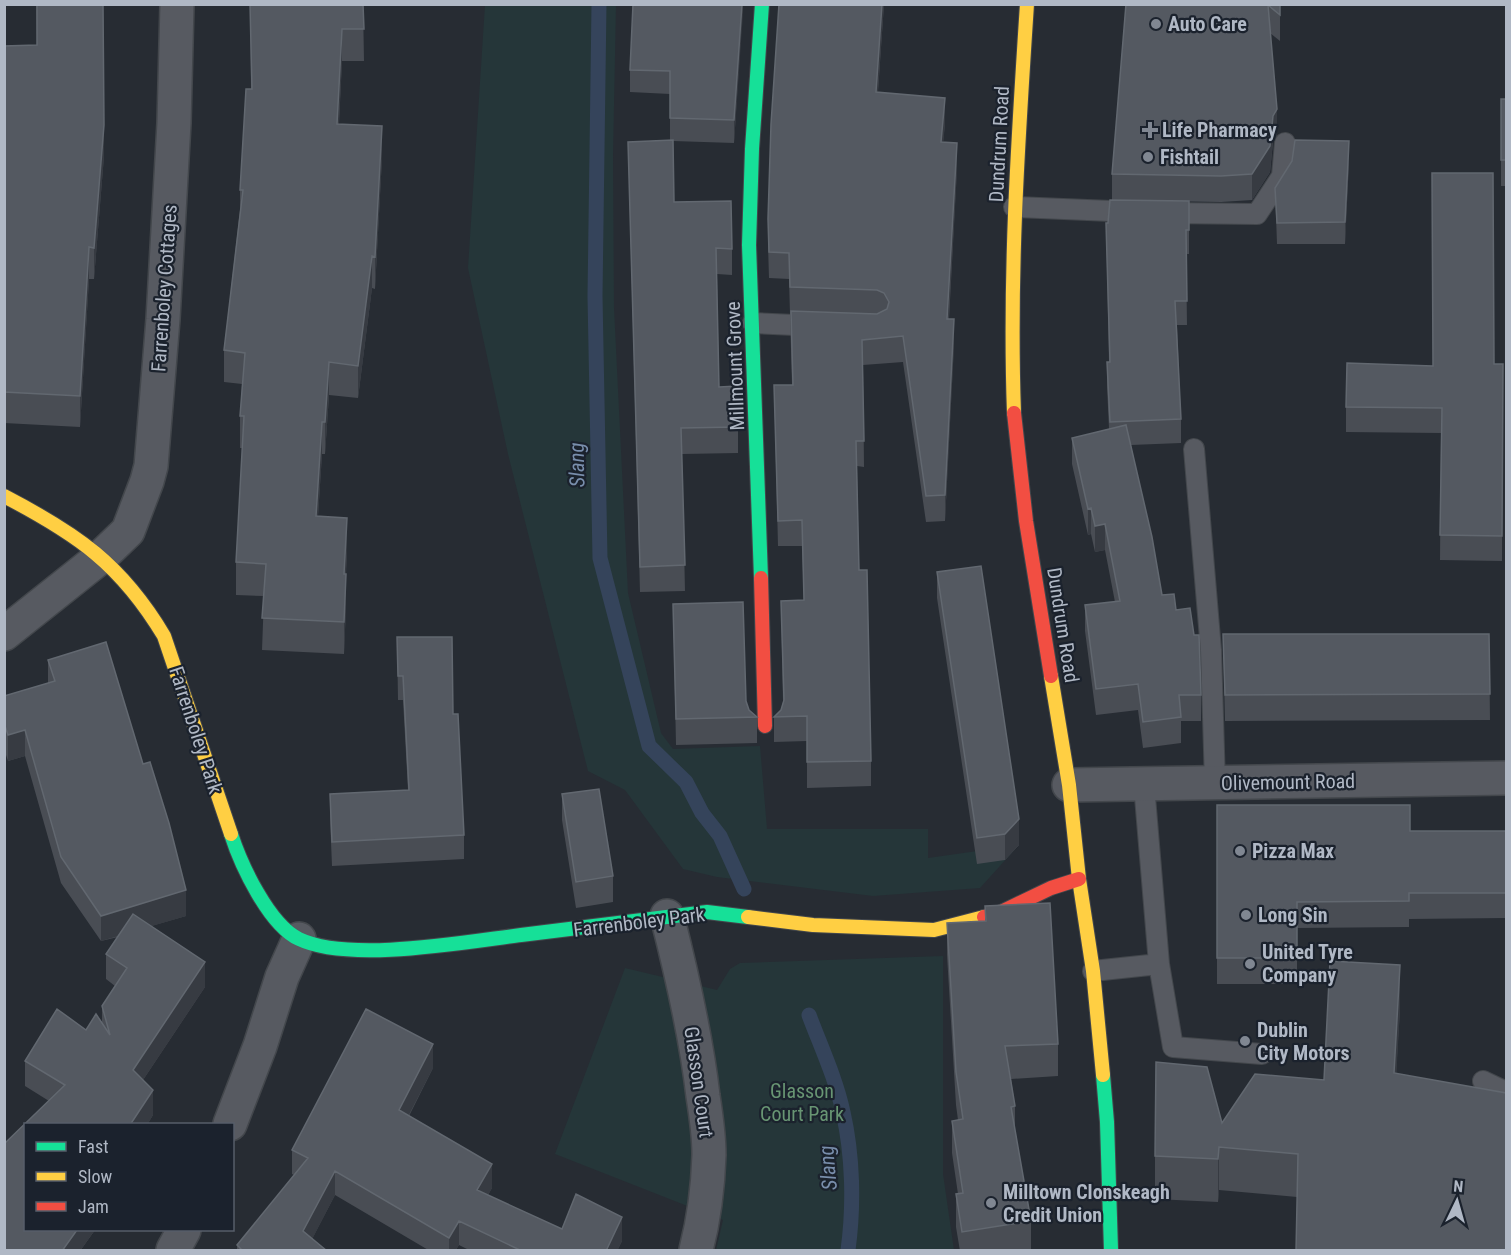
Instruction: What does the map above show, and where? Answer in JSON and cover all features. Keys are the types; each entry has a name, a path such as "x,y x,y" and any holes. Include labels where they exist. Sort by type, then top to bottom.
{"street":[{"name":"Farrenboley Cottages","path":"102,556 128,531 144,491 150,466 164,319 174,123 177,4"},
{"name":"Millmount Grove","path":"762,4 749,233 765,726"},
{"name":"Dundrum Road","path":"1026,4 1014,207 1011,334 1014,428 1026,521 1069,785 1079,879 1093,970 1107,1122 1111,1251"},
{"name":"Farrenboley Park","path":"4,496 51,519 102,556 142,602 164,636 238,856 249,880 282,927 299,939 328,948 362,950 440,945 707,912 813,925 934,930 999,914 1051,888 1079,879"},
{"path":"4,634 102,556"},
{"name":"Olivemount Road","path":"1069,785 1506,778"},
{"name":"Glasson Court","path":"667,916 688,1002 700,1075 709,1153 703,1224 696,1251"},
{"path":"231,1123 260,1046 282,977 299,939"},
{"path":"173,1251 183,1231"}],"lane":[{"path":"1014,207 1111,212 1257,214 1282,176 1285,143"},
{"path":"753,323 832,326"},
{"path":"1194,449 1211,650 1215,784"},
{"path":"1144,784 1159,964 1173,1047 1262,1054"},
{"path":"1093,970 1159,964"},
{"path":"1483,1081 1506,1092"}],"green space":[{"path":"485,5 616,5 613,156 614,308 628,593 661,733 673,749 760,746 767,829 928,829 928,858 1019,845 980,888 873,896 717,877 683,869 625,790 588,771 508,454 468,268"},
{"name":"Glasson Court Park","path":"943,956 943,1174 954,1250 716,1250 723,1220 555,1154 625,968 717,990 730,969 740,963"}],"building":[{"path":"37,4 103,4 104,125 94,248 89,247 80,396 4,392 4,46 37,45"},
{"path":"250,4 363,4 364,29 342,29 337,124 382,126 375,257 372,256 358,366 329,362 325,422 322,422 316,516 347,518 344,622 262,618 266,564 236,562 244,416 240,416 245,353 224,350 243,190 240,190 246,89 252,89"},
{"path":"633,4 742,4 734,120 670,118 670,71 630,70"},
{"path":"779,4 882,4 876,92 945,98 941,142 957,143 947,319 954,319 945,495 926,496 903,336 862,340 864,441 856,441 859,570 867,570 871,761 807,762 807,716 774,717 781,710 784,700 781,601 804,600 802,520 778,521 774,385 793,385 791,311 877,314 887,309 889,302 884,293 877,290 790,287 789,253 769,252 771,124"},
{"path":"1126,4 1280,4 1280,15 1268,5 1277,109 1273,116 1270,146 1252,174 1221,176 1112,174"},
{"path":"1501,99 1506,99 1506,160 1501,160"},
{"path":"673,140 674,202 731,201 732,249 716,248 719,387 737,386 738,427 681,428 685,565 640,567 628,142"},
{"path":"1295,140 1349,141 1345,222 1277,223 1275,188 1292,161"},
{"path":"1432,173 1493,173 1494,364 1503,364 1502,536 1440,535 1442,408 1346,407 1347,363 1433,366"},
{"path":"1110,200 1189,201 1189,230 1186,230 1187,301 1175,301 1181,419 1110,422 1106,223 1108,223"},
{"path":"1126,425 1152,537 1162,595 1174,594 1176,610 1190,608 1194,635 1199,635 1201,695 1179,695 1181,717 1143,722 1138,684 1096,689 1085,605 1120,601 1105,524 1095,526 1091,508 1088,509 1072,438"},
{"path":"981,566 1019,819 1005,834 977,838 937,572"},
{"path":"743,602 746,701 749,710 757,717 676,719 673,604"},
{"path":"1223,634 1489,634 1490,694 1225,695"},
{"path":"397,637 452,637 453,714 458,714 464,835 332,842 330,794 409,790 403,676 398,676"},
{"path":"106,642 143,764 150,762 186,890 101,916 61,857 25,730 8,735 4,723 4,696 55,681 48,660"},
{"path":"599,789 613,876 576,882 562,794"},
{"path":"1217,805 1410,805 1410,831 1506,831 1506,893 1409,893 1409,901 1297,902 1297,958 1217,958"},
{"path":"1050,903 1058,1044 1005,1046 1015,1106 1011,1107 1031,1221 962,1232 956,1194 963,1193 952,1121 963,1119 956,1072 947,923 986,921 985,906"},
{"path":"133,914 205,962 133,1070 153,1090 131,1123 26,1123 65,1085 25,1061 57,1009 86,1030 96,1014 110,1035 102,1006 127,968 106,954"},
{"path":"1330,961 1400,965 1394,1073 1506,1093 1506,1251 1296,1251 1298,1154 1219,1147 1218,1159 1155,1156 1156,1062 1207,1067 1222,1123 1255,1074 1324,1080"},
{"path":"366,1009 433,1044 399,1110 492,1164 477,1190 562,1229 576,1194 622,1217 606,1251 522,1251 459,1221 449,1238 335,1171 303,1231 327,1251 243,1251 237,1245 308,1158 292,1150"},
{"path":"24,1125 24,1231 76,1231 62,1251 4,1251 4,1144"}],"waterway":[{"name":"Slang","path":"599,4 595,296 600,558 649,746 686,782 702,813 720,836 744,889"},
{"name":"Slang","path":"809,1015 836,1087 849,1146 852,1181 848,1250"}],"traffic: fast":[{"path":"761,578 749,245 752,149 762,4"},
{"path":"231,834 249,877 277,921 299,939 321,946 347,949 408,949 707,912 748,917"},
{"path":"1103,1075 1107,1122 1111,1250"}],"traffic: slow":[{"path":"1014,413 1014,260 1027,4"},
{"path":"4,496 54,524 95,553 114,570 148,611 164,636 231,834"},
{"path":"1051,676 1069,785 1079,879 1093,971 1103,1075"},
{"path":"748,917 813,925 934,930 984,917"}],"traffic: jam":[{"path":"1014,413 1026,521 1051,676"},
{"path":"761,578 765,726"},
{"path":"984,917 999,913 1051,888 1079,879"}],"place":[{"name":"Auto Care","path":"1156,24"},
{"name":"Life Pharmacy","path":"1150,130"},
{"name":"Fishtail","path":"1148,157"},
{"name":"Pizza Max","path":"1240,851"},
{"name":"Long Sin","path":"1246,915"},
{"name":"United Tyre Company","path":"1250,964"},
{"name":"Dublin City Motors","path":"1245,1041"},
{"name":"Milltown Clonskeagh Credit Union","path":"991,1203"}]}
